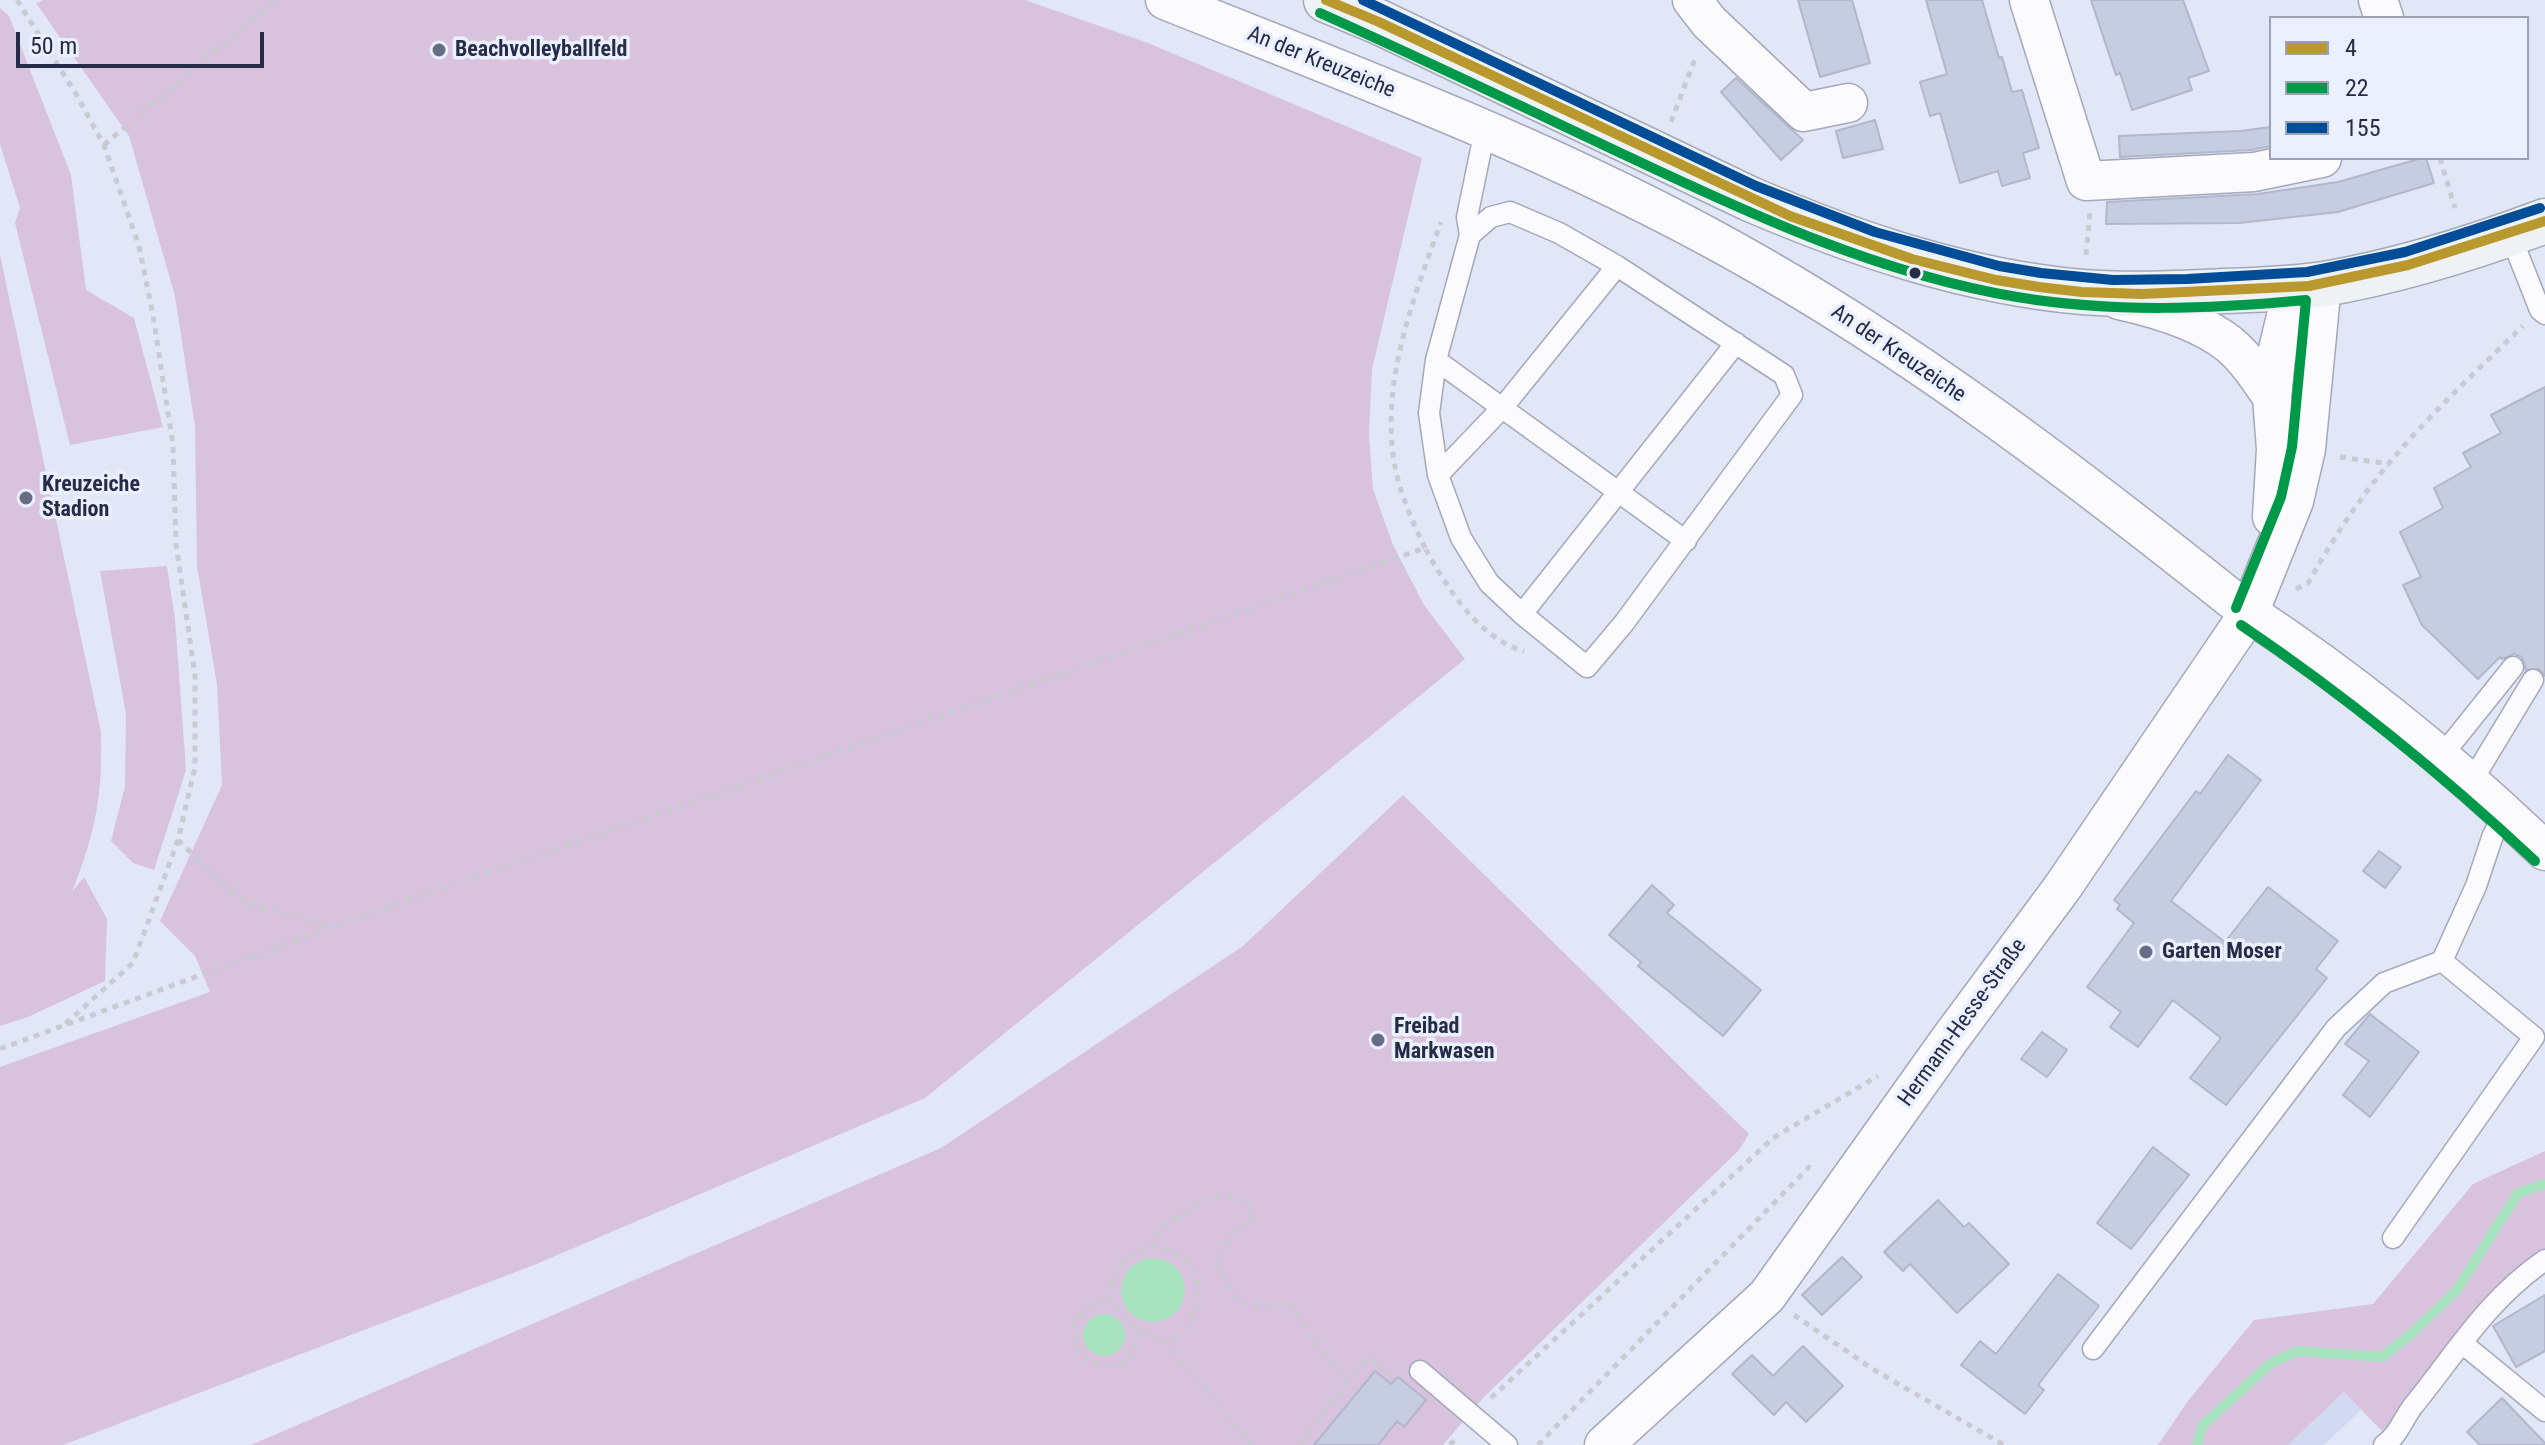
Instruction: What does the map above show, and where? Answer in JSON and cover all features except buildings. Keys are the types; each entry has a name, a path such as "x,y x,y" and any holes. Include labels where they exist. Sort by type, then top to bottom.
{"main road":[{"path":"1326,0 1750,199 1857,241 1973,274 2082,292 2177,293 2308,285 2426,261 2527,228"}],"street":[{"name":"An der Kreuzeiche","path":"1165,0 1485,130 1653,208 1751,260 1849,319 2019,437 2386,714 2505,813 2545,851"},
{"path":"1382,0 1412,38"},
{"path":"2029,0 2086,181 2254,172 2312,160"},
{"path":"1701,11 1804,112 1848,103"},
{"name":"Hermann-Hesse-Straße","path":"2270,559 2276,449 2272,397 2276,358 2308,285"},
{"name":"Hermann-Hesse-Straße","path":"1604,1445 1767,1296 2062,888 2249,613 2294,501 2306,449 2308,285"},
{"path":"2082,292 2132,303 2207,331 2228,344 2249,364 2272,397"}],"lane":[{"path":"1470,235 1491,217 1510,212 1559,233 1617,266 1784,375 1792,395 1686,541 1587,667 1489,583 1461,538 1438,475 1429,413 1436,360 1470,235 1467,217 1485,130"},
{"path":"2527,228 2543,312"},
{"path":"1438,475 1503,407 1617,266"},
{"path":"1522,614 1736,343"},
{"path":"1436,360 1686,541"},
{"path":"2440,758 2513,667"},
{"path":"2470,784 2533,680"},
{"path":"2093,1349 2336,1028 2384,983 2442,961 2476,886 2493,835 2505,813"},
{"path":"2393,1238 2534,1037 2442,961"},
{"path":"2390,1443 2409,1410 2483,1313 2520,1277 2545,1260"},
{"path":"2462,1343 2545,1411"},
{"path":"1420,1371 1507,1445"}],"path":[{"path":"17,0 104,145 139,246 173,445 176,544 195,675 195,767 178,840 133,963 62,1026"},
{"path":"104,145 275,0"},
{"path":"1658,156 1701,11"},
{"path":"2441,160 2455,208"},
{"path":"2082,292 2094,181"},
{"path":"2249,613 2308,583 2358,503 2390,464 2462,385 2543,312"},
{"path":"0,1049 331,927 1425,548 1437,570 1479,627 1507,647 1587,667"},
{"path":"178,840 242,902 331,927"},
{"path":"1450,1445 1484,1404 1773,1138 1885,1070"},
{"path":"1538,1445 1809,1167 1850,1179"},
{"path":"1150,1247 1154,1237 1164,1227 1209,1198 1220,1194 1247,1203 1254,1218 1230,1234 1220,1251 1220,1273 1229,1290 1248,1303 1262,1307 1289,1302 1346,1383"},
{"path":"1108,1299 1112,1278 1127,1256 1150,1247 1178,1253 1196,1274 1199,1299 1187,1327 1166,1342"},
{"path":"1767,1296 1871,1368 2004,1445"},
{"path":"1108,1299 1140,1332 1166,1342 1252,1445"},
{"path":"1108,1299 1088,1307 1074,1325 1075,1345 1086,1360 1108,1367 1128,1361 1140,1332"},
{"path":"1297,1445 1369,1357 1395,1380"}],"shaded area":[{"path":"44,0 1025,0 1148,43 1422,158 1372,369 1369,434 1373,489 1393,545 1424,605 1465,659 925,1098 534,1265 63,1445 0,1445 0,1067 210,992 195,956 160,921 222,785 217,684 197,566 195,426 175,296 129,136 36,3"},
{"path":"0,8 9,16 71,175 86,290 134,318 163,427 70,445 15,223 20,208 0,144"},
{"name":"Kreuzeiche Stadion","path":"0,255 101,732 101,775 96,814 72,892 84,877 107,919 105,981 28,1017 0,1026"},
{"path":"167,566 175,619 186,770 154,870 133,863 111,841 125,786 126,714 100,571"},
{"name":"Freibad Markwasen","path":"1403,795 1749,1134 1739,1150 1483,1398 1443,1445 251,1445 941,1148 1243,946"},
{"path":"2545,1151 2545,1255 2450,1351 2382,1431 2344,1392 2288,1445 2158,1445 2188,1401 2254,1320 2373,1304 2473,1184"},
{"path":"1153,1258 1171,1264 1179,1272 1185,1290 1179,1308 1171,1316 1153,1322 1135,1316 1127,1308 1121,1290 1127,1272 1135,1264"},
{"path":"1104,1314 1119,1320 1125,1335 1119,1350 1104,1356 1089,1350 1083,1335 1089,1320"},
{"path":"2344,1392 2361,1410 2324,1445 2288,1445"}],"waterway":[{"path":"2197,1445 2202,1426 2271,1363 2298,1351 2382,1357 2456,1291 2518,1193 2545,1184"}],"transit line":[{"name":"4","path":"1326,0 1379,22 1790,216 1912,259 1996,280 2082,292 2142,294 2309,286 2408,265 2545,221"},
{"name":"155","path":"1363,0 1756,186 1875,232 1999,266 2113,280 2307,272 2405,252 2540,208"},
{"name":"22","path":"1320,13 1721,200 1818,240 1916,274 2017,297 2090,305 2198,307 2306,300 2292,447 2281,497 2236,608"},
{"name":"22","path":"2241,625 2393,737 2535,861"}],"place":[{"name":"Beachvolleyballfeld","path":"439,50"},
{"name":"Kreuzeiche Stadion","path":"26,498"},
{"name":"Garten Moser","path":"2146,952"},
{"name":"Freibad Markwasen","path":"1378,1040"}]}
